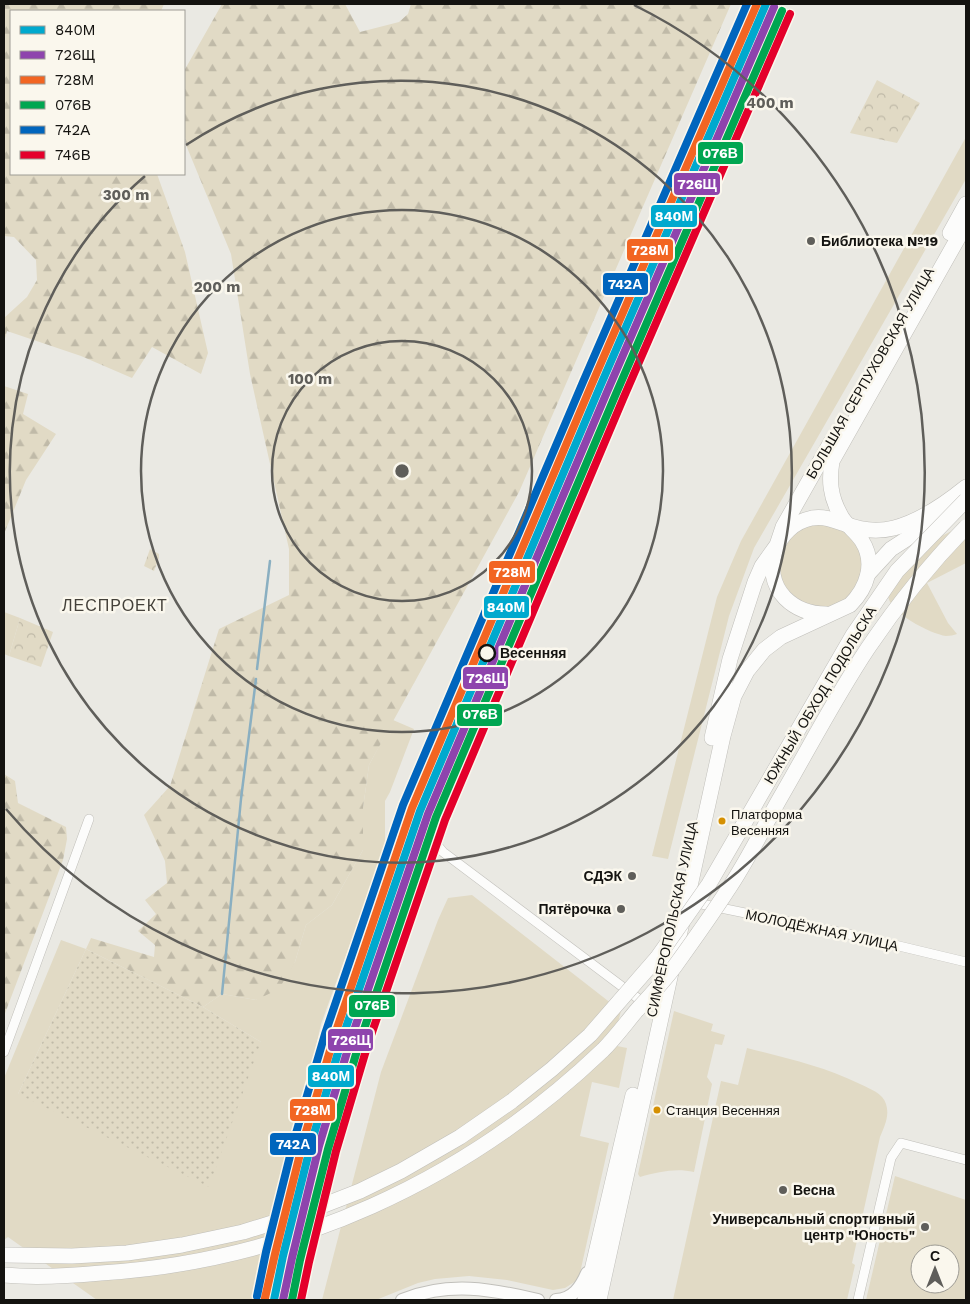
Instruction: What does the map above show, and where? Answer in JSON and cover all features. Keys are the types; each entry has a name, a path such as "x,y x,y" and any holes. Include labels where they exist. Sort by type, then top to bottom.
{"main road":[{"name":"БОЛЬШАЯ СЕРПУХОВСКАЯ УЛИЦА","path":"777,545 783,527 966,204"},
{"name":"БОЛЬШАЯ СЕРПУХОВСКАЯ УЛИЦА","path":"846,525 839,513 831,491 829,478 832,461 966,224"},
{"path":"846,525 878,531 894,528 918,519 948,501 966,487"},
{"path":"868,574 890,549 966,502"},
{"name":"ЮЖНЫЙ ОБХОД ПОДОЛЬСКА","path":"4,1255 72,1256 127,1253 182,1245 252,1229 301,1214 360,1191 401,1171 460,1137 512,1101 552,1070 590,1035 657,958 709,884 853,634 897,572 966,502"},
{"path":"824,518 836,520 846,525 862,541 869,563 865,586 858,596 839,611 828,614 814,614 802,611 790,604 781,595 775,583 772,570 773,557 783,535 792,527 807,520 824,518"},
{"name":"ЮЖНЫЙ ОБХОД ПОДОЛЬСКА","path":"4,1275 73,1275 132,1272 190,1264 303,1235 370,1208 410,1188 470,1154 525,1117 565,1084 605,1047 674,968 730,888 868,649 912,586 966,526"},
{"name":"СИМФЕРОПОЛЬСКАЯ УЛИЦА","path":"599,1300 730,660 755,582 762,566 777,545"},
{"name":"СИМФЕРОПОЛЬСКАЯ УЛИЦА","path":"585,1300 653,1005 734,696 747,670 764,650 781,637 828,614"},
{"path":"556,1300 566,1299 583,1284 598,1247"},
{"path":"402,1300 440,1289 472,1288 496,1290 538,1300"}],"street":[{"path":"4,1052 89,819"},
{"path":"435,820 436,844 443,852 636,997 645,1003 653,1005"},
{"name":"МОЛОДЁЖНАЯ УЛИЦА","path":"682,900 966,962"},
{"path":"858,1300 891,1158 901,1143 966,1160"}],"green space":[{"path":"4,4 164,4 161,10 10,10 10,175 157,175 185,252 208,353 201,374 152,347 132,378 81,356 7,331 4,342 4,318 27,297 37,280 36,260 14,237 4,236"},
{"path":"222,4 345,4 360,32 399,22 408,14 411,4 731,4 519,492 369,765 363,808 363,850 332,905 306,925 295,962 279,989 256,1000 222,994 203,1007 86,949 91,938 154,957 155,945 138,931 156,914 145,900 167,883 165,861 144,815 170,786 219,629 289,595 289,549 250,374 231,254 186,145 185,69"},
{"path":"877,80 920,103 897,143 850,133"},
{"path":"966,137 966,179 754,548 729,616 668,859 652,856 717,597 741,541"},
{"path":"4,386 28,394 23,414 56,434 26,480 4,534"},
{"path":"820,524 843,531 855,543 862,566 855,589 843,601 820,608 797,601 785,589 778,566 785,543 797,531"},
{"path":"966,524 966,563 927,583 948,623 957,634 946,636 921,627 902,615 890,601 888,594 905,554"},
{"path":"150,549 159,554 154,571 144,566"},
{"path":"4,612 20,618 9,656 4,654"},
{"path":"20,618 53,632 41,667 9,656"},
{"path":"393,720 414,729 385,801 385,848 321,1024 260,1300 97,1300 8,1237 4,1240 4,1078 61,940 86,949 18,1094 261,1042 203,1007 222,994 256,1000 295,962 306,925 332,905 363,850 363,808 369,765"},
{"path":"4,774 15,781 18,803 66,827 67,839 63,860 4,1016"},
{"path":"472,895 621,1011 612,1045 627,1048 619,1088 592,1082 580,1136 609,1143 580,1273 576,1281 565,1288 553,1290 507,1280 469,1276 435,1279 418,1283 376,1300 322,1300 381,1072 448,898"},
{"path":"86,949 203,1007 261,1042 209,1187 18,1094"},
{"path":"674,1011 713,1024 711,1031 725,1035 722,1045 715,1044 707,1077 712,1084 694,1172 660,1172 640,1177 638,1174"},
{"name":"Весна","path":"747,1048 832,1072 876,1092 886,1104 887,1117 880,1137 852,1263 855,1265 847,1300 673,1300 721,1081 738,1085"},
{"name":"Универсальный спортивный центр \"Юность\"","path":"895,1176 966,1200 966,1300 866,1300"}],"waterway":[{"path":"257,669 270,561"},
{"path":"222,994 241,799 256,679"}],"transit line":[{"name":"742А","path":"257,1296 294,1140 325,1034 403,805 583,382 747,4"},
{"name":"728М","path":"265,1298 303,1142 334,1037 412,808 591,386 757,4"},
{"name":"840М","path":"274,1300 311,1144 342,1039 420,811 599,389 766,4"},
{"name":"726Щ","path":"283,1300 319,1146 350,1042 428,814 607,392 774,7"},
{"name":"076В","path":"292,1300 328,1149 359,1044 436,817 615,396 782,11"},
{"name":"746В","path":"301,1300 336,1151 367,1047 445,820 623,399 790,14"}],"place":[{"name":"Библиотека №19","path":"811,241"},
{"name":"Весенняя","path":"487,653"},
{"name":"Платформа Весенняя","path":"722,821"},
{"name":"СДЭК","path":"632,876"},
{"name":"Пятёрочка","path":"621,909"},
{"name":"Станция Весенняя","path":"657,1110"},
{"name":"Весна","path":"783,1190"},
{"name":"Универсальный спортивный центр \"Юность\"","path":"925,1227"}],"district":[{"name":"ЛЕСПРОЕКТ","path":"115,605"}]}
